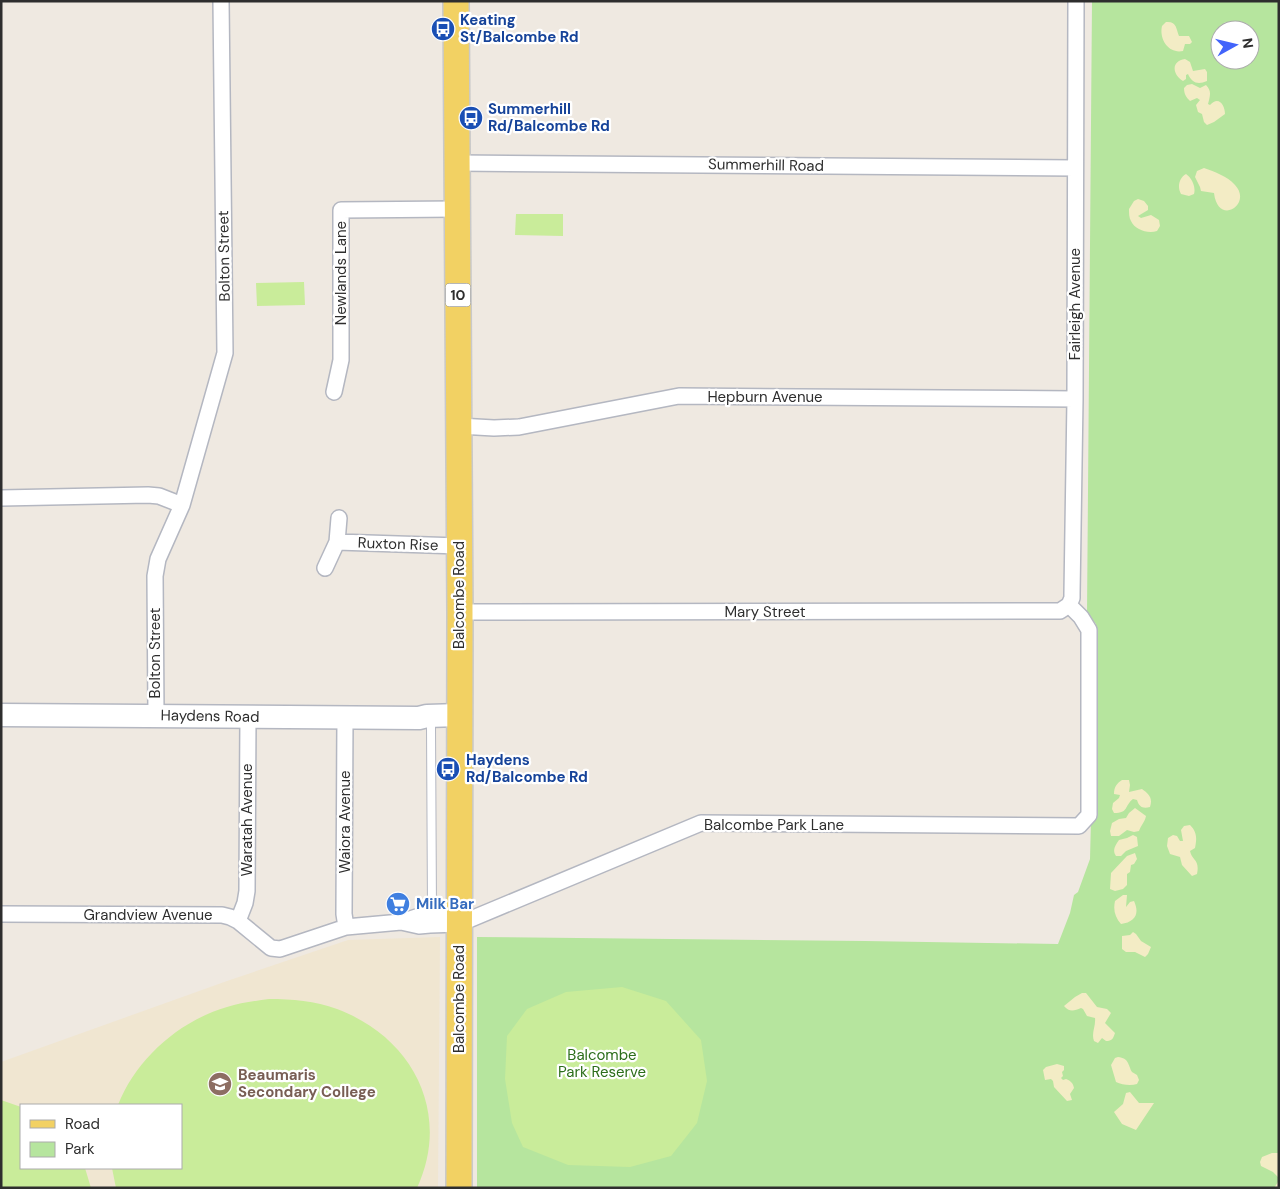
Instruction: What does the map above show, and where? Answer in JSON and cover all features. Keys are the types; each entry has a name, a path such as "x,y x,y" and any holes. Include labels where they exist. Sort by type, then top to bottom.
{"main road":[{"name":"Balcombe Road","path":"456,1 460,612 459,1188"}],"street":[{"name":"Bolton Street","path":"156,715 155,576 158,559 182,505 225,353 221,1"},
{"name":"Fairleigh Avenue","path":"1069,605 1072,598 1075,399 1076,1"},
{"name":"Summerhill Road","path":"457,163 1075,168"},
{"name":"Newlands Lane","path":"334,392 341,360 341,210 457,208"},
{"name":"Hepburn Avenue","path":"459,426 519,427 679,396 1075,399"},
{"path":"1,498 148,495 159,496 182,505"},
{"name":"Ruxton Rise","path":"325,568 337,542 339,518"},
{"name":"Ruxton Rise","path":"337,542 459,546"},
{"name":"Mary Street","path":"460,612 1055,612 1069,605"},
{"name":"Balcombe Park Lane","path":"459,917 701,823 1079,826 1089,815 1089,630 1069,605"},
{"name":"Haydens Road","path":"1,715 345,717 425,721 459,720"},
{"name":"Waratah Avenue","path":"238,921 245,903 247,891 248,717"},
{"name":"Waiora Avenue","path":"345,717 344,914 346,927"},
{"name":"Grandview Avenue","path":"1,914 222,915 238,921 272,948 280,949 346,927 401,922 432,912 459,917"},
{"name":"Grandview Avenue","path":"401,922 419,926 459,917"}],"lane":[{"path":"425,721 432,912"}],"shaded area":[{"name":"Beaumaris Secondary College","path":"440,937 438,1188 1,1188 1,1062 348,940"}],"green space":[{"name":"Balcombe Park Reserve","path":"1092,1 1279,1 1279,1188 477,1188 477,937 1058,944 1070,913 1074,895 1078,892 1090,859 1096,624 1087,614"},
{"path":"516,214 563,214 563,236 515,235"},
{"path":"304,282 305,305 257,306 256,283"},
{"name":"Balcombe Park Reserve","path":"622,987 666,1001 701,1040 707,1081 697,1123 671,1156 630,1167 568,1165 523,1147 512,1123 505,1079 507,1036 527,1009 566,992"},
{"path":"286,999 320,1004 337,1009 363,1022 386,1038 404,1058 418,1080 427,1105 430,1132 427,1160 417,1188 116,1188 112,1169 182,1169 182,1104 118,1104 136,1072 161,1044 192,1022 209,1013 253,1001"},
{"path":"1,1100 20,1107 20,1169 85,1169 91,1188 1,1188"}],"sand":[{"path":"1166,22 1174,24 1179,36 1189,36 1192,42 1185,44 1183,51 1169,48 1163,40 1161,31 1162,26"},
{"path":"1185,59 1190,62 1193,71 1205,69 1207,81 1196,82 1188,74 1183,81 1179,78 1175,71 1175,65 1180,60"},
{"path":"1192,84 1200,88 1206,85 1210,92 1208,104 1219,101 1223,105 1225,114 1207,125 1202,114 1198,112 1196,105 1200,100 1197,98 1190,101 1186,97 1184,88"},
{"path":"1204,168 1225,177 1235,185 1240,199 1233,209 1222,209 1217,203 1214,193 1201,191 1195,177 1197,171"},
{"path":"1186,174 1192,180 1194,186 1194,194 1189,196 1181,194 1179,188 1180,180"},
{"path":"1138,199 1144,201 1148,206 1148,210 1138,216 1141,218 1151,215 1159,220 1160,226 1157,231 1142,230 1135,227 1131,221 1129,209 1134,201"},
{"path":"1122,780 1129,780 1129,792 1142,789 1147,793 1151,799 1150,807 1142,807 1137,800 1133,799 1122,812 1114,813 1112,809 1113,803 1120,795 1114,794 1115,789"},
{"path":"1135,808 1146,816 1139,831 1127,830 1119,836 1111,836 1112,823 1126,818"},
{"path":"1190,825 1194,830 1196,838 1195,848 1190,851 1197,863 1198,869 1197,874 1192,876 1182,865 1180,857 1170,854 1167,846 1168,838 1173,835 1177,836 1180,841 1183,841 1181,830 1184,826"},
{"path":"1133,835 1137,837 1138,846 1126,851 1121,856 1116,856 1114,850 1119,840"},
{"path":"1135,853 1137,859 1131,865 1130,872 1127,874 1127,885 1123,889 1115,891 1110,889 1111,873 1127,856"},
{"path":"1123,895 1127,895 1126,907 1130,902 1134,901 1136,913 1133,919 1121,924 1117,919 1114,904"},
{"path":"1133,932 1141,941 1151,947 1145,957 1135,952 1126,952 1122,949 1122,936 1130,935"},
{"path":"1082,993 1086,993 1097,1007 1107,1009 1111,1013 1105,1023 1115,1033 1111,1040 1106,1041 1102,1038 1098,1043 1094,1041 1095,1018 1087,1016 1081,1008 1072,1010 1064,1006"},
{"path":"1118,1057 1128,1062 1132,1072 1137,1075 1139,1080 1137,1084 1126,1085 1116,1082 1111,1065 1115,1058"},
{"path":"1057,1064 1064,1066 1061,1078 1072,1082 1074,1088 1070,1094 1072,1100 1067,1101 1054,1087 1051,1079 1045,1080 1043,1070 1046,1067"},
{"path":"1130,1092 1139,1103 1154,1103 1136,1130 1122,1124 1114,1112 1123,1104 1126,1093"},
{"path":"1272,1153 1279,1153 1279,1188 1274,1188 1278,1182 1278,1177 1261,1166 1260,1162 1262,1157"}],"place":[{"name":"Keating St/Balcombe Rd","path":"443,29"},
{"name":"Summerhill Rd/Balcombe Rd","path":"471,118"},
{"name":"Haydens Rd/Balcombe Rd","path":"448,769"},
{"name":"Milk Bar","path":"398,904"},
{"name":"Beaumaris Secondary College","path":"220,1084"}]}
